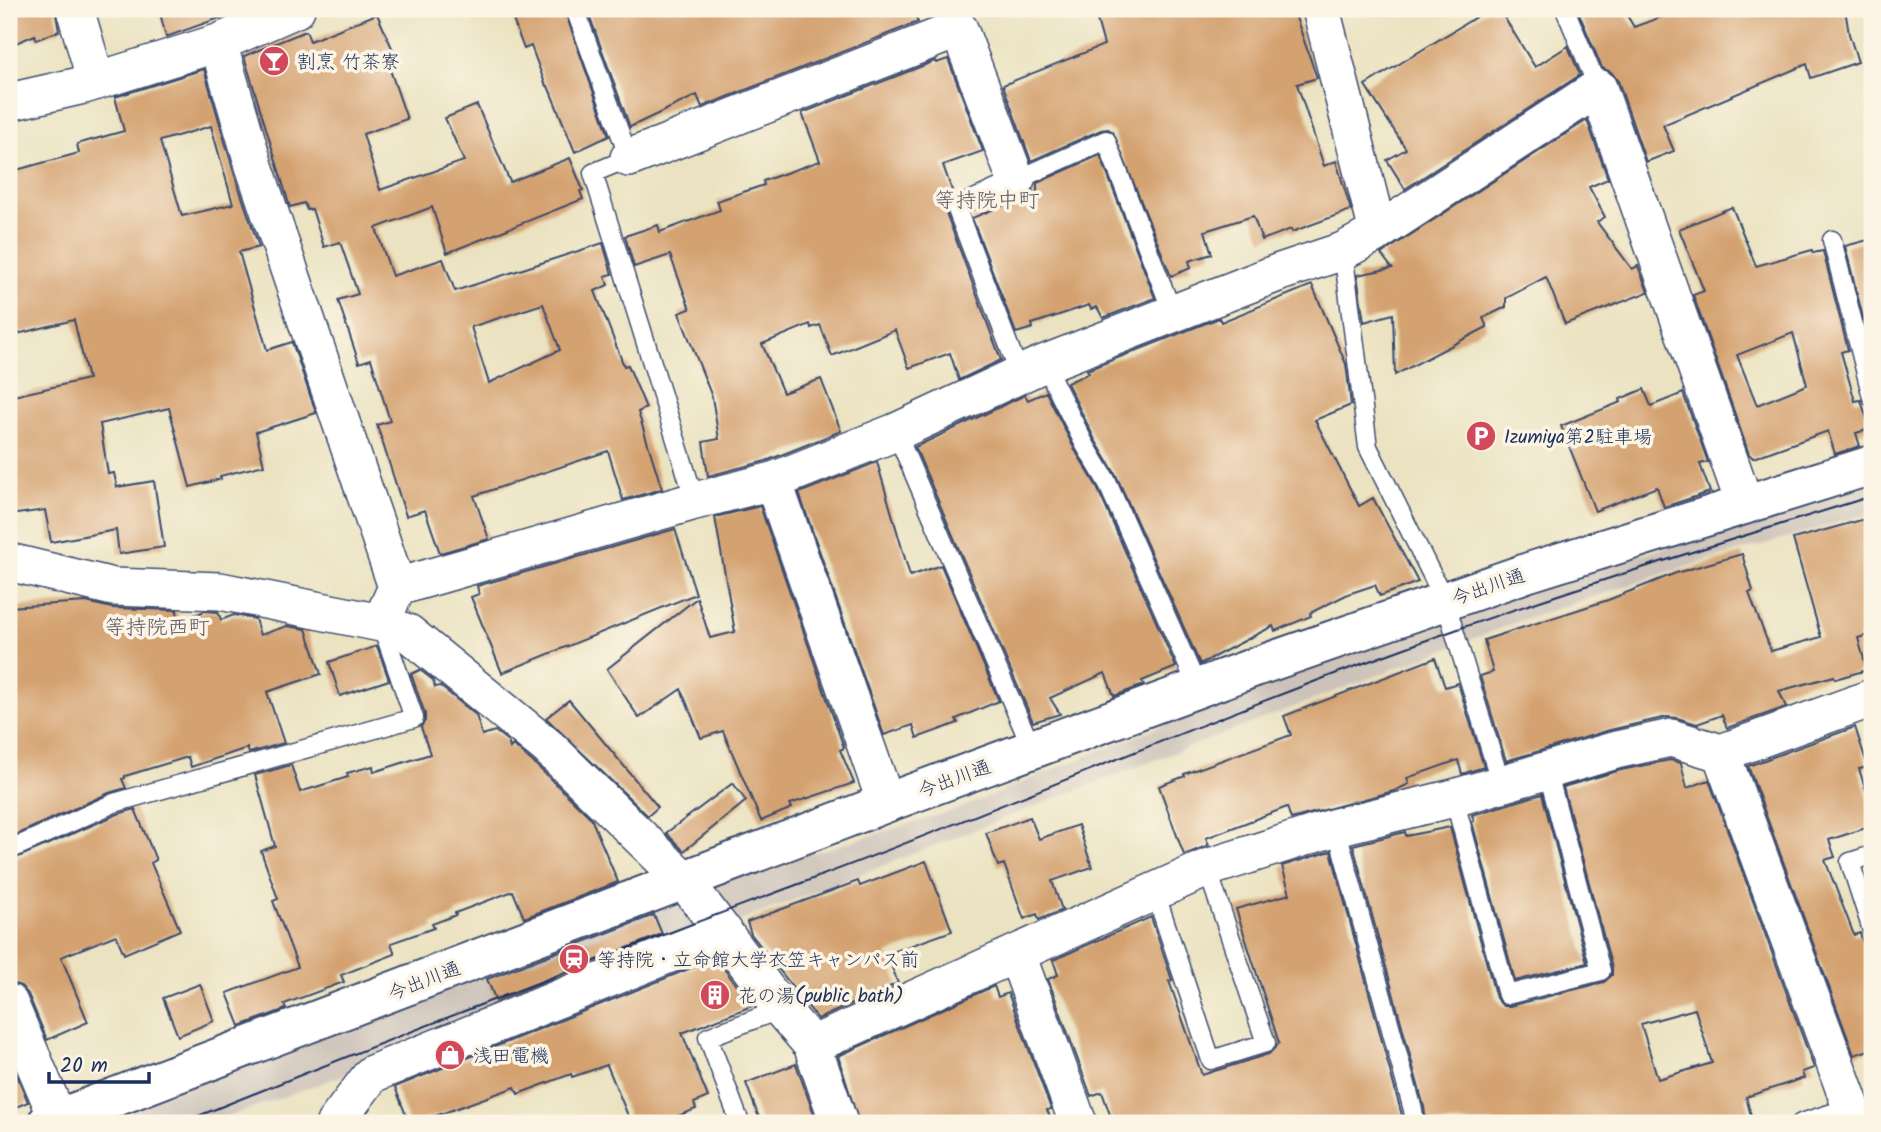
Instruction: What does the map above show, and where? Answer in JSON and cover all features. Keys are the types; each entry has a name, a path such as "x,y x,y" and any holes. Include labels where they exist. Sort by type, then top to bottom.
{"street":[{"path":"75,9 96,81"},
{"path":"9,102 96,81 234,28 296,9"},
{"path":"1321,9 1378,232"},
{"path":"234,28 254,166 397,587 381,623"},
{"path":"629,158 959,29 1016,180"},
{"path":"397,587 695,500 773,481 896,432 1032,369 1280,272 1343,251 1378,232 1598,88 1745,505"},
{"name":"今出川通","path":"53,1121 886,803 1198,688 1529,572 1872,465"},
{"path":"773,481 886,803"},
{"path":"9,562 113,587 220,591 381,623 408,633 548,747 684,880 781,1009 812,1045 839,1123"},
{"path":"812,1045 1208,868 1336,827 1454,798 1616,750 1671,738 1721,752 1872,698"},
{"path":"1721,752 1854,1115"},
{"path":"335,1123 372,1074 724,932"},
{"path":"1017,955 1078,1123"},
{"path":"9,1003 53,1121"}],"lane":[{"path":"575,9 629,158 593,173 695,500"},
{"path":"1565,9 1598,88"},
{"path":"1173,314 1106,140 956,207 1032,369 1106,480 1198,688"},
{"path":"1832,240 1872,397"},
{"path":"1343,251 1368,447 1445,601 1501,784"},
{"path":"896,432 1032,749"},
{"path":"9,850 114,803 414,718 381,623"},
{"path":"1454,798 1507,995 1601,971 1547,770"},
{"path":"1336,827 1415,1123"},
{"path":"1872,855 1850,862 1872,930"},
{"path":"1155,892 1211,1059 1266,1043 1208,868"},
{"path":"740,1123 708,1037 781,1009"},
{"path":"1801,1123 1854,1115"}],"shaded area":[{"path":"1872,483 1872,513 1672,571 1519,621 366,1067 210,1123 93,1123 662,899 958,809 1280,677 1466,610"}],"building":[{"path":"9,9 55,9 59,31 36,40 35,35 16,43 9,24"},
{"path":"159,9 229,9 231,14 166,37"},
{"path":"509,9 564,9 609,136 575,152 531,46 524,49"},
{"path":"587,9 912,9 918,22 702,107 697,95 630,127"},
{"path":"1094,9 1293,9 1317,78 1297,84 1324,166 1336,161 1351,210 1262,240 1253,216 1205,231 1212,254 1189,261 1191,268 1171,276 1113,132 1108,129 1101,130 1031,161 1003,85 1104,45"},
{"path":"1489,9 1499,9 1535,67 1568,46 1580,75 1405,189 1387,160 1406,149 1365,85"},
{"path":"1577,9 1623,9 1634,27 1683,9 1845,9 1858,62 1811,78 1807,64 1663,125 1674,151 1646,162 1618,81 1611,72 1602,68"},
{"path":"377,14 396,57 387,61 407,119 363,134 380,190 464,161 445,118 477,105 510,182 570,158 583,190 580,191 583,199 447,253 432,207 376,228 392,276 443,259 455,291 603,243 612,274 605,276 608,285 595,291 624,366 628,365 646,408 638,412 662,489 623,500 608,451 474,496 489,539 440,553 425,510 406,516 377,425 390,421 371,359 359,363 338,300 358,294 340,242 324,247 312,209 307,210 304,203 290,207 244,56 306,31 310,41","holes":["543,304 560,350 489,383 471,327"]},
{"path":"948,59 983,151 943,165 954,196 947,201 945,210 1001,360 959,380 950,353 909,368 895,330 832,356 820,325 811,328 810,324 762,344 783,393 821,379 841,431 766,461 708,476 703,442 719,439 712,397 679,313 690,309 670,255 634,267 625,236 658,225 660,232 720,210 717,201 820,161 802,113 935,61 936,63"},
{"path":"204,69 259,247 239,252 267,350 292,342 316,413 256,432 264,465 190,487 169,408 100,424 108,474 114,473 117,487 154,481 164,547 119,554 116,530 51,542 45,510 9,515 9,397 88,379 74,320 9,336 9,172 79,153 77,144 124,131 115,97","holes":["211,126 233,204 182,216 160,141"]},
{"path":"1587,120 1608,179 1589,187 1605,217 1597,222 1632,269 1638,266 1648,292 1565,324 1546,277 1506,298 1506,307 1483,318 1487,327 1395,375 1393,314 1364,322 1357,275 1392,268 1381,254"},
{"path":"1100,155 1155,298 1103,318 1097,307 1091,309 1089,305 1032,324 1033,328 1016,333 972,218 1024,199 1037,192 1037,183"},
{"path":"1732,207 1756,266 1812,250 1813,253 1823,251 1848,350 1841,352 1855,401 1861,400 1870,429 1856,433 1860,446 1835,454 1828,431 1753,458 1749,454 1693,295 1704,291 1679,229","holes":["1793,333 1807,385 1757,405 1737,355"]},
{"path":"1872,239 1872,344 1870,345 1845,246"},
{"path":"1312,285 1346,364 1351,405 1315,420 1359,506 1373,498 1418,582 1380,596 1375,585 1348,594 1310,613 1311,616 1275,631 1273,626 1200,664 1116,475 1067,383 1089,373 1087,370 1219,318 1221,322"},
{"path":"1644,389 1651,406 1683,393 1708,462 1700,464 1710,492 1664,507 1657,487 1595,511 1561,426 1621,402 1620,399"},
{"path":"1046,392 1096,485 1176,667 1142,681 1144,685 1114,696 1105,673 1050,698 1060,714 1033,722 915,447 1025,395 1028,400"},
{"path":"877,462 910,576 941,565 999,701 956,719 958,723 917,738 913,725 884,735 799,493"},
{"path":"760,506 844,748 840,750 854,783 790,804 792,808 761,821 723,731 701,738 681,689 639,718 607,669 697,598 710,638 735,632 715,517"},
{"path":"1872,517 1872,634 1858,638 1867,670 1779,691 1786,707 1727,728 1722,715 1697,724 1667,717 1610,730 1506,761 1480,676 1493,672 1484,640 1608,600 1676,573 1742,554 1753,591 1749,593 1771,651 1821,637 1793,539"},
{"path":"675,529 696,594 502,673 471,597 479,594 477,586"},
{"path":"86,602 112,608 177,610 178,621 205,611 218,612 221,620 234,615 255,619 260,635 287,626 306,629 321,674 267,692 284,743 249,753 247,748 191,767 188,757 125,776 122,779 126,788 9,838 9,607"},
{"path":"377,646 389,680 340,696 329,662"},
{"path":"1435,658 1445,687 1458,683 1484,767 1462,774 1458,760 1407,778 1409,784 1394,791 1291,819 1287,807 1206,838 1209,845 1184,855 1159,786 1185,776 1184,774 1291,735 1284,716"},
{"path":"420,670 433,680 435,687 440,686 476,715 482,735 495,731 508,741 510,748 513,745 534,763 591,818 618,882 524,918 513,891 455,913 456,915 432,924 434,928 391,943 395,954 341,975 344,982 284,1004 286,1009 240,1026 227,993 298,967 273,901 278,899 261,851 275,846 255,775 291,765 300,792 348,777 347,773 373,766 374,772 430,754 421,727 425,714 411,674"},
{"path":"569,700 658,807 648,816 546,718"},
{"path":"1855,727 1868,767 1859,769 1872,809 1872,826 1829,840 1835,857 1825,860 1854,935 1860,933 1872,972 1872,1049 1854,1055 1748,766"},
{"path":"1670,760 1681,763 1687,788 1709,780 1814,1068 1802,1072 1804,1078 1746,1097 1753,1123 1426,1123 1424,1107 1353,845 1405,832 1406,836 1450,827 1496,998 1503,1006 1604,982 1612,975 1612,968 1563,787 1621,770","holes":["1695,1009 1712,1063 1658,1079 1641,1024"]},
{"path":"733,783 746,801 684,851 666,833"},
{"path":"1542,794 1587,963 1515,981 1472,815"},
{"path":"135,809 156,860 151,863 180,930 124,954 116,935 61,957 88,1022 47,1040 28,994 21,986 9,982 9,861"},
{"path":"1030,817 1039,839 1078,825 1092,867 1052,881 1062,910 1039,920 1037,914 1024,919 1004,864 998,866 986,833"},
{"path":"1331,851 1404,1123 1113,1123 1102,1092 1091,1096 1048,979 1058,975 1053,960 1151,917 1172,980 1169,981 1202,1075 1269,1054 1279,1043 1236,909 1290,894 1282,866"},
{"path":"926,861 952,931 887,954 898,983 818,1019 751,934 747,922 858,881 860,886"},
{"path":"654,915 662,934 496,1001 487,979"},
{"path":"716,958 752,1006 682,1033 708,1097 694,1103 696,1109 660,1123 631,1123 607,1065 572,1077 571,1074 518,1094 515,1087 416,1123 409,1123 395,1087"},
{"path":"200,984 214,1021 178,1036 163,998"},
{"path":"994,986 998,997 1008,993 1051,1109 1047,1110 1053,1123 859,1123 838,1056"},
{"path":"9,1056 28,1102 9,1110"},
{"path":"796,1064 817,1123 761,1123 746,1083"}],"tram line":[{"path":"181,1123 1377,658 1561,594 1872,496"}],"place":[{"name":"割烹 竹茶寮","path":"274,61"},
{"name":"Izumiya第2駐車場","path":"1481,436"},
{"name":"等持院・立命館大学衣笠キャンパス前","path":"574,959"},
{"name":"花の湯(public bath)","path":"715,995"},
{"name":"浅田電機","path":"450,1055"}],"district":[{"name":"等持院中町","path":"987,200"},
{"name":"等持院西町","path":"157,627"}]}
